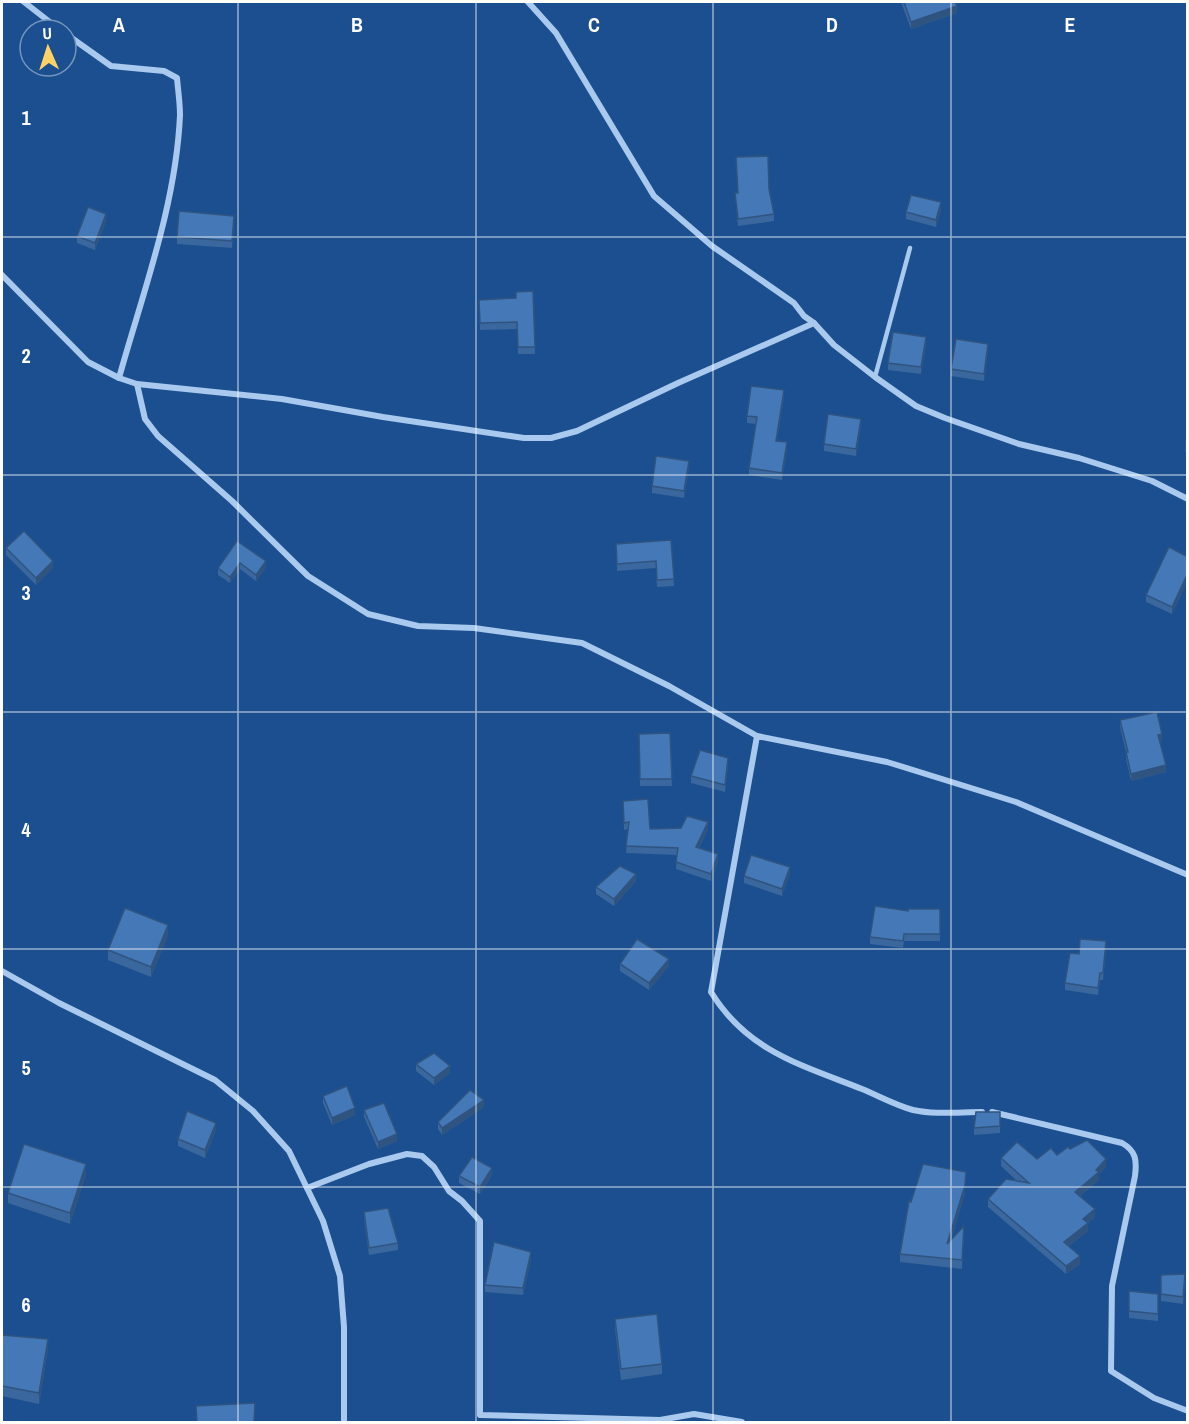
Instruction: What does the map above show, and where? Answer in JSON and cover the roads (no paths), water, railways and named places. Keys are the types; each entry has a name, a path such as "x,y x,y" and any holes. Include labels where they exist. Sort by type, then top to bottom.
{"street":[{"path":"24,2 45,18"},
{"path":"528,2 556,33 654,196 712,246 794,303 834,345 875,378 916,406 945,418 1018,444 1079,458 1152,481 1188,499"},
{"path":"78,43 111,66 164,71 177,78 180,113 172,179 162,228 119,378"},
{"path":"2,275 88,362 119,378 137,384 282,399 406,421 524,438 551,438 577,431 814,323"},
{"path":"137,384 145,418 158,436 232,501 308,576 368,614 418,626 474,628 582,643 669,686 757,736 887,762 1016,802 1188,875"},
{"path":"757,736 711,992 718,1003 740,1029 777,1055 803,1068 899,1105 928,1112 995,1112 1122,1143 1131,1148 1137,1159 1112,1286 1111,1371 1154,1398 1188,1411"},
{"path":"2,971 59,1003 215,1080 253,1111 289,1151 323,1221 340,1276 344,1327 344,1422"},
{"path":"307,1188 369,1164 407,1154 422,1156 434,1167 449,1191 462,1201 480,1221 480,1419 660,1420 694,1414 742,1422"}],"lane":[{"path":"875,378 910,248"}]}
